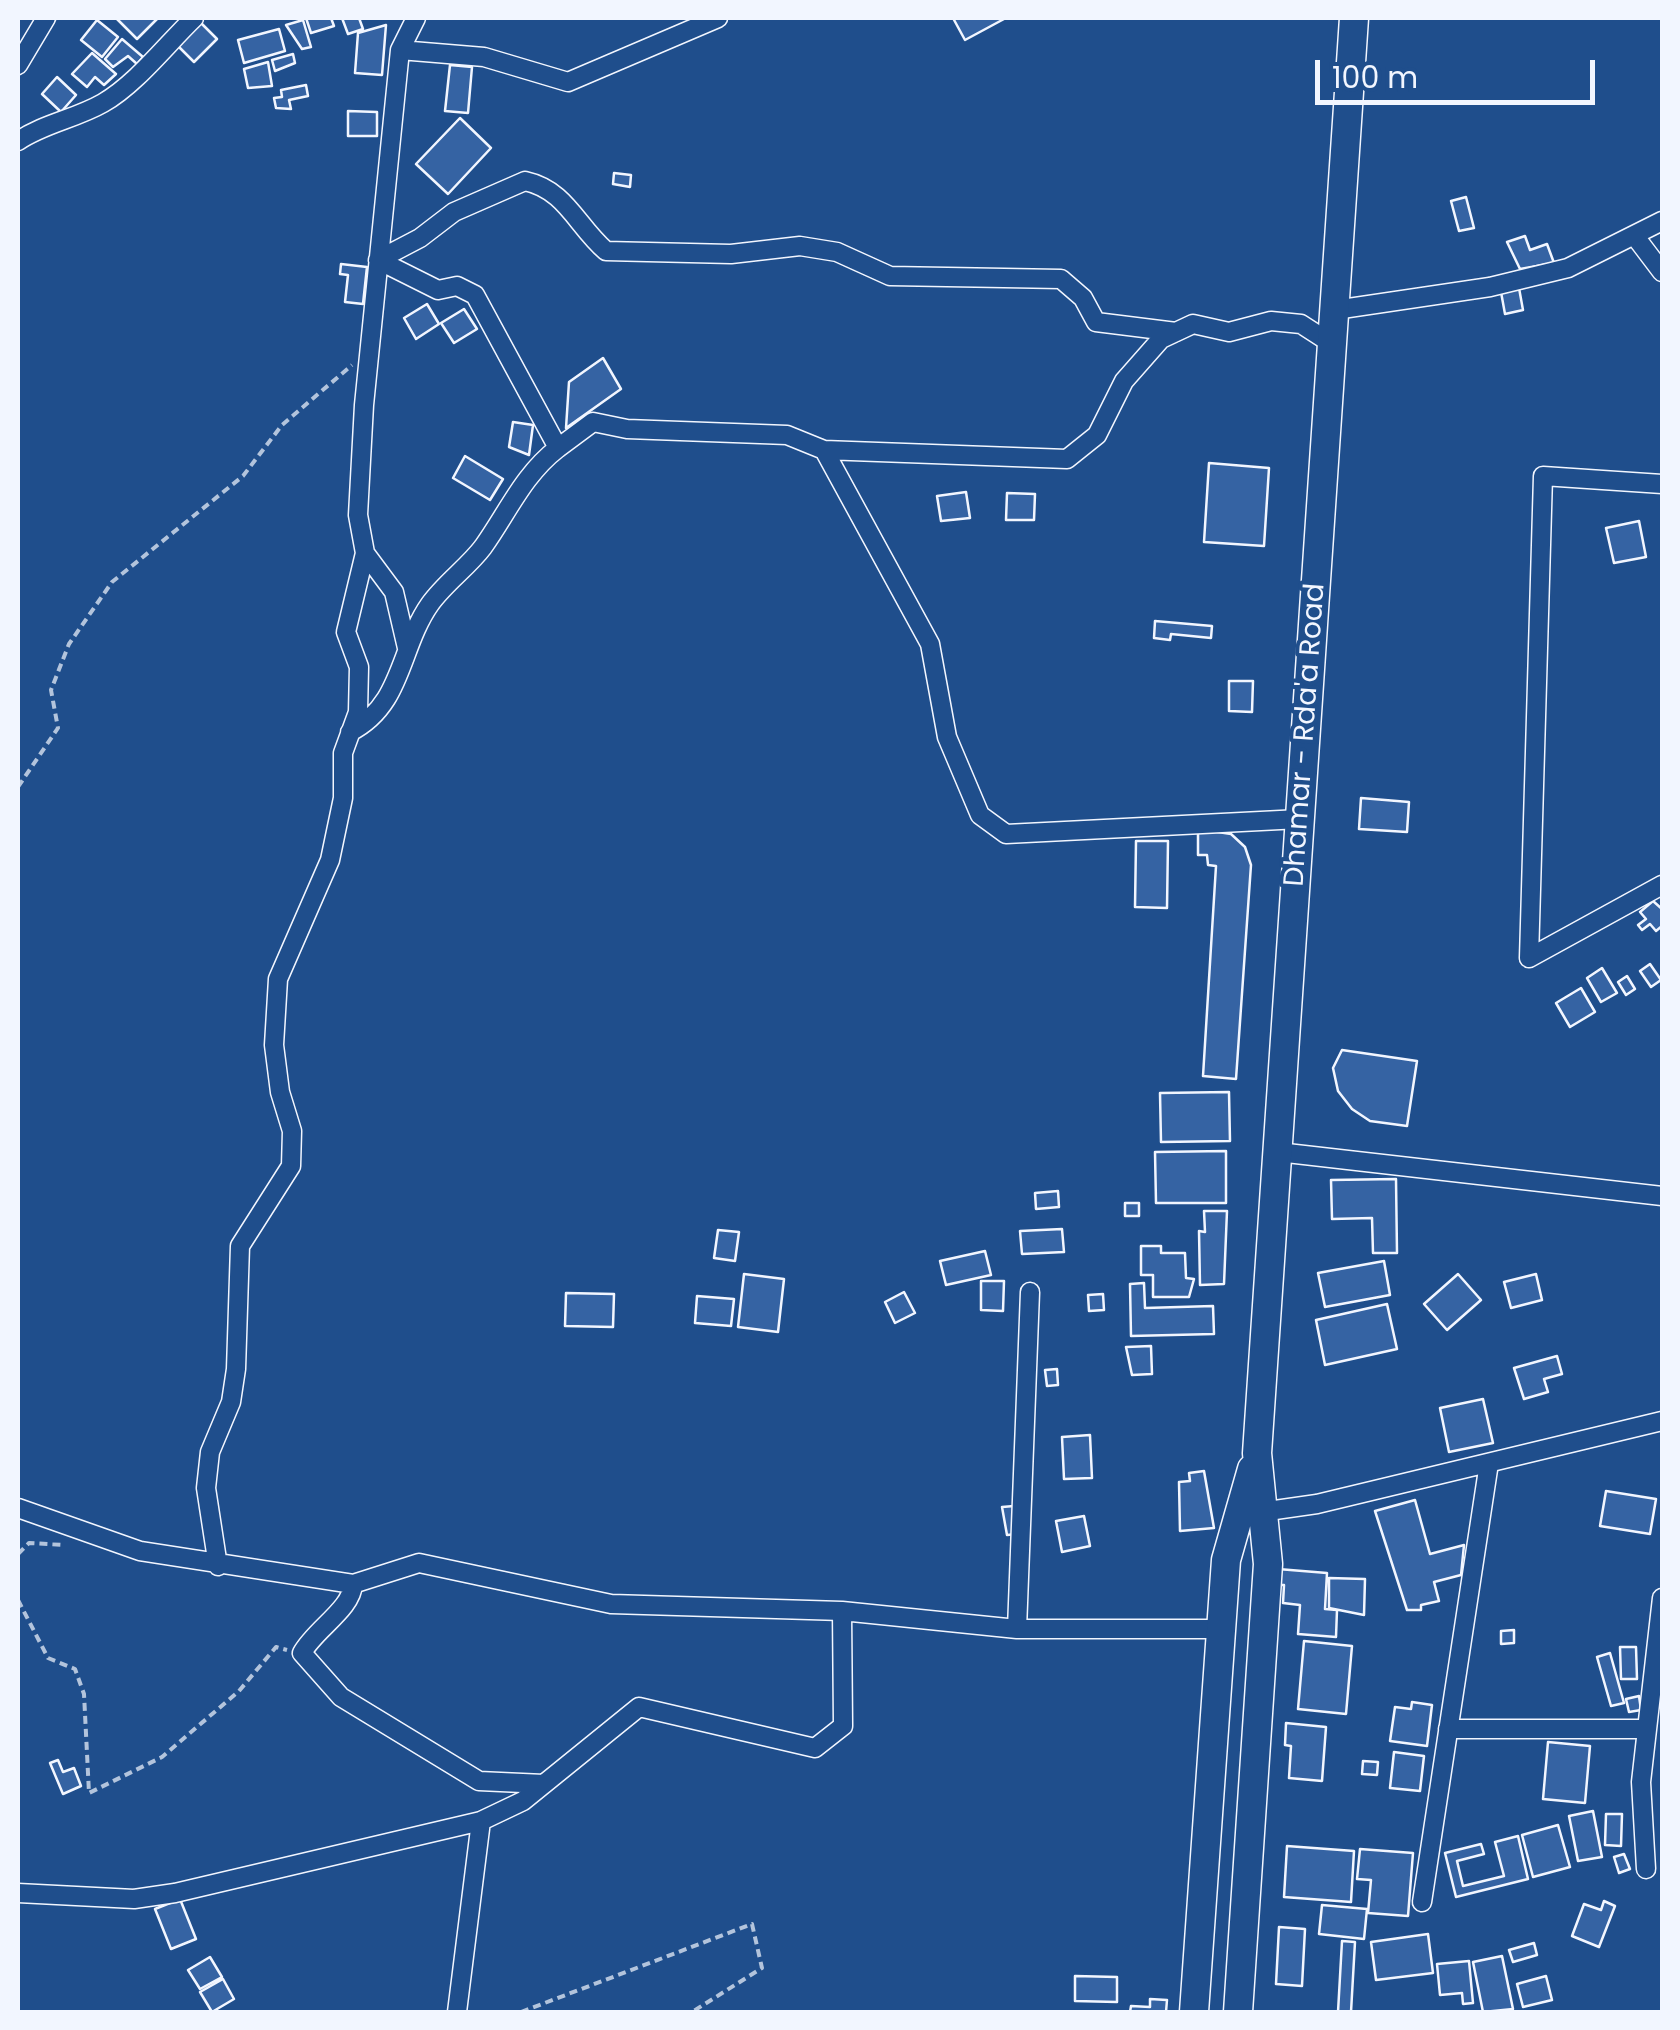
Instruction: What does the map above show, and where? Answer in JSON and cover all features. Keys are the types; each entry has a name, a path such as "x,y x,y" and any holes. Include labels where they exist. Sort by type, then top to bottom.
{"main road":[{"name":"Dhamar - Rda'a Road","path":"1238,2012 1268,1564 1251,1514 1354,18"},
{"path":"1194,2012 1226,1560 1251,1514"}],"street":[{"path":"18,65 46,18"},
{"path":"18,141 45,124 87,112 108,100 194,18"},
{"path":"218,1566 206,1488 210,1452 231,1402 236,1368 240,1246 291,1166 292,1131 280,1092 274,1045 278,979 330,860 343,798 343,752 358,712 359,667 346,632 365,553 358,515 368,356 400,50 416,18"},
{"path":"400,50 484,57 568,82 718,18"},
{"path":"378,260 420,238 454,212 525,180 562,196 584,232 606,251 731,254 800,246 837,252 890,276 1061,279 1083,298 1096,322 1176,332"},
{"path":"1334,310 1490,286 1568,268 1662,221"},
{"path":"1634,235 1662,272"},
{"path":"378,260 438,290 457,286 474,294 558,448"},
{"path":"350,732 366,724 389,699 432,602 456,580 516,493 558,448 594,422 627,430 787,435 824,450 1067,458 1097,435 1124,381 1161,340 1193,324 1228,332 1271,320 1301,324 1332,344"},
{"path":"824,450 930,644 947,737 980,815 1006,834 1034,835 1215,820 1300,819"},
{"path":"1662,484 1543,476 1530,958 1662,885"},
{"path":"365,553 394,592 408,653"},
{"path":"1278,1152 1662,1196"},
{"path":"1018,1628 1030,1292"},
{"path":"1251,1514 1662,1421"},
{"path":"1422,1902 1490,1462"},
{"path":"18,1508 140,1552 353,1584 419,1563 611,1604 842,1612 1018,1628 1222,1630"},
{"path":"353,1584 348,1603 314,1632 302,1653 341,1696 480,1781 544,1784"},
{"path":"1646,1869 1640,1782 1662,1598"},
{"path":"18,1893 134,1899 162,1895 481,1821 544,1784 639,1707 816,1748 843,1726 842,1612"},
{"path":"1448,1728 1647,1728"},
{"path":"457,2012 481,1821"}],"path":[{"path":"18,787 58,728 51,690 70,644 112,582 244,476 308,398 368,356"},
{"path":"18,1600 48,1658 75,1669 84,1694 89,1793 162,1757 239,1691 276,1647 302,1653"},
{"path":"522,2012 752,1924 762,1968 692,2012"}],"building":[{"path":"116,18 155,18 157,19 137,39"},
{"path":"306,18 331,18 334,26 311,33"},
{"path":"342,18 359,18 363,29 348,34"},
{"path":"953,18 1003,18 1004,19 965,40"},
{"path":"97,20 118,37 102,57 81,40"},
{"path":"198,20 217,39 194,62 175,43"},
{"path":"303,20 311,47 302,49 286,25"},
{"path":"386,25 382,75 355,73 358,33"},
{"path":"279,29 285,51 244,63 238,40"},
{"path":"122,39 143,57 137,64 128,56 113,67 105,59"},
{"path":"92,53 116,74 104,85 95,77 87,87 72,74"},
{"path":"293,54 295,63 275,71 272,60"},
{"path":"268,62 272,86 248,88 244,69"},
{"path":"450,65 472,67 468,113 445,111"},
{"path":"57,77 76,95 61,112 42,94"},
{"path":"306,85 308,96 289,100 291,109 276,108 274,98 282,97 281,90"},
{"path":"348,111 377,112 377,136 348,136"},
{"path":"460,118 491,148 448,194 416,164"},
{"path":"614,173 631,175 630,187 613,184"},
{"path":"1466,197 1474,228 1459,231 1451,201"},
{"path":"1525,236 1530,250 1547,244 1554,263 1520,269 1507,242"},
{"path":"341,264 367,267 363,304 345,302 348,275 340,274"},
{"path":"1519,288 1523,310 1505,314 1501,292"},
{"path":"427,304 439,324 416,339 404,318"},
{"path":"464,309 477,329 454,343 441,323"},
{"path":"603,358 621,389 566,428 569,382"},
{"path":"513,422 533,425 529,455 509,447"},
{"path":"465,456 503,479 490,500 453,478"},
{"path":"1209,463 1269,468 1264,546 1204,542"},
{"path":"966,492 970,518 941,521 937,496"},
{"path":"1007,493 1035,494 1034,520 1006,520"},
{"path":"1639,521 1646,557 1614,563 1606,528"},
{"path":"1155,621 1212,626 1211,638 1171,634 1170,640 1154,638"},
{"path":"1229,681 1253,681 1252,712 1229,711"},
{"path":"1361,798 1409,802 1407,832 1359,829"},
{"path":"1198,829 1231,834 1245,847 1251,865 1236,1079 1203,1076 1216,866 1208,865 1207,855 1198,855"},
{"path":"1136,841 1168,841 1167,908 1135,907"},
{"path":"1653,901 1662,909 1662,926 1656,931 1650,924 1642,930 1638,925 1646,919 1640,912"},
{"path":"1650,964 1661,980 1651,987 1640,971"},
{"path":"1602,968 1617,993 1601,1002 1587,978"},
{"path":"1627,976 1635,989 1626,995 1618,982"},
{"path":"1581,988 1595,1012 1570,1027 1556,1003"},
{"path":"1342,1050 1417,1061 1407,1126 1370,1121 1352,1109 1338,1091 1333,1068"},
{"path":"1229,1092 1230,1141 1161,1142 1160,1093"},
{"path":"1226,1151 1226,1203 1156,1203 1155,1152"},
{"path":"1396,1179 1397,1253 1373,1253 1372,1218 1332,1219 1331,1180"},
{"path":"1058,1191 1059,1207 1036,1209 1035,1193"},
{"path":"1125,1203 1139,1203 1139,1216 1125,1216"},
{"path":"1204,1211 1227,1211 1224,1284 1200,1285 1199,1231 1205,1232"},
{"path":"1062,1229 1064,1252 1022,1254 1020,1231"},
{"path":"718,1230 739,1232 735,1261 714,1258"},
{"path":"1141,1246 1161,1246 1161,1253 1185,1253 1186,1278 1194,1279 1189,1297 1153,1297 1153,1275 1141,1275"},
{"path":"985,1251 991,1275 946,1285 940,1261"},
{"path":"1384,1261 1390,1295 1325,1307 1318,1273"},
{"path":"744,1274 784,1279 778,1332 738,1327"},
{"path":"1458,1274 1481,1300 1447,1330 1424,1304"},
{"path":"1536,1274 1542,1300 1511,1308 1504,1282"},
{"path":"981,1281 1004,1281 1003,1311 981,1310"},
{"path":"1144,1283 1145,1308 1213,1306 1214,1334 1131,1336 1130,1284"},
{"path":"904,1292 915,1313 895,1323 885,1302"},
{"path":"566,1293 614,1294 613,1327 565,1326"},
{"path":"1103,1294 1104,1310 1089,1311 1088,1295"},
{"path":"697,1296 734,1299 731,1326 695,1323"},
{"path":"1387,1304 1397,1349 1325,1365 1316,1320"},
{"path":"1151,1346 1152,1374 1132,1375 1126,1347"},
{"path":"1557,1356 1562,1374 1544,1379 1548,1392 1524,1399 1514,1368"},
{"path":"1057,1369 1058,1385 1047,1386 1045,1370"},
{"path":"1483,1399 1493,1443 1449,1452 1440,1408"},
{"path":"1090,1435 1092,1478 1064,1479 1062,1437"},
{"path":"1204,1471 1214,1528 1180,1531 1179,1482 1190,1481 1189,1473"},
{"path":"1606,1491 1656,1499 1650,1534 1600,1526"},
{"path":"1415,1500 1430,1554 1464,1545 1461,1575 1434,1582 1439,1601 1421,1605 1421,1610 1407,1610 1375,1511"},
{"path":"1014,1506 1018,1534 1007,1535 1002,1507"},
{"path":"1084,1516 1090,1546 1062,1552 1056,1521"},
{"path":"1278,1569 1327,1573 1325,1609 1337,1610 1336,1637 1298,1634 1300,1605 1283,1603 1284,1585 1277,1585"},
{"path":"1329,1578 1365,1579 1364,1615 1329,1608"},
{"path":"1514,1630 1514,1643 1501,1644 1501,1631"},
{"path":"1304,1641 1352,1646 1346,1714 1298,1709"},
{"path":"1620,1647 1636,1647 1637,1679 1621,1679"},
{"path":"1610,1653 1624,1703 1611,1706 1597,1657"},
{"path":"1639,1696 1641,1710 1629,1712 1626,1699"},
{"path":"1412,1702 1432,1705 1427,1746 1390,1741 1395,1707 1411,1709"},
{"path":"1286,1723 1326,1727 1322,1781 1289,1778 1291,1746 1285,1745"},
{"path":"1548,1742 1590,1746 1585,1803 1543,1799"},
{"path":"1394,1752 1424,1756 1420,1791 1390,1788"},
{"path":"58,1760 63,1772 74,1768 81,1786 63,1794 50,1763"},
{"path":"1363,1761 1378,1762 1377,1775 1362,1774"},
{"path":"1593,1811 1602,1857 1578,1861 1569,1816"},
{"path":"1606,1814 1622,1814 1621,1846 1605,1845"},
{"path":"1558,1825 1570,1867 1533,1877 1522,1835"},
{"path":"1518,1836 1528,1879 1456,1897 1445,1853 1481,1844 1484,1854 1457,1861 1463,1886 1504,1876 1495,1842"},
{"path":"1287,1846 1354,1851 1351,1902 1284,1897"},
{"path":"1360,1849 1413,1853 1408,1916 1368,1913 1371,1880 1357,1879"},
{"path":"1624,1854 1630,1869 1619,1873 1614,1857"},
{"path":"180,1899 196,1939 171,1949 155,1909"},
{"path":"1604,1901 1615,1906 1599,1947 1572,1936 1584,1904 1601,1910"},
{"path":"1322,1905 1367,1909 1364,1939 1319,1934"},
{"path":"1279,1927 1305,1929 1302,1986 1276,1984"},
{"path":"1428,1934 1433,1973 1376,1980 1371,1942"},
{"path":"1342,1941 1355,1942 1351,2012 1338,2012"},
{"path":"1534,1943 1537,1955 1513,1962 1509,1950"},
{"path":"1502,1956 1513,2009 1483,2012 1473,1962"},
{"path":"210,1957 222,1977 200,1989 188,1970"},
{"path":"1469,1961 1473,2003 1463,2004 1462,1993 1440,1995 1437,1964"},
{"path":"1075,1976 1117,1977 1117,2002 1075,2001"},
{"path":"1546,1976 1552,2000 1523,2007 1517,1984"},
{"path":"223,1979 234,1999 212,2012 200,1992"},
{"path":"1150,1999 1167,2000 1166,2012 1130,2012 1131,2006 1150,2007"}]}
